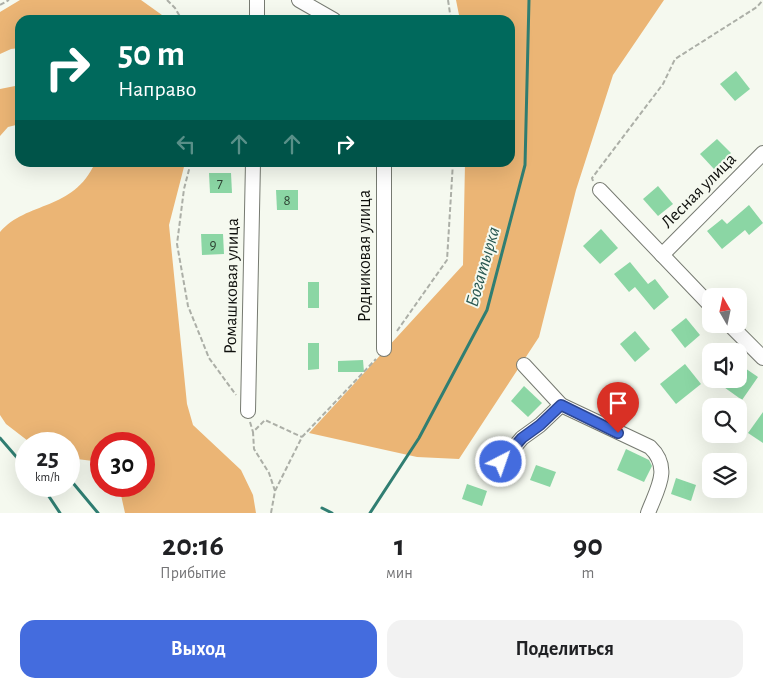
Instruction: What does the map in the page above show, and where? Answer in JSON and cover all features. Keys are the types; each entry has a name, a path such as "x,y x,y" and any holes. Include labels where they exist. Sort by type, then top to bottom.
{"street":[{"path":"257,0 257,15"},
{"path":"300,0 326,15"},
{"name":"Лесная улица","path":"662,256 763,153"},
{"name":"Ромашковая улица","path":"248,411 253,167"},
{"name":"Родниковая улица","path":"384,167 384,349"},
{"path":"600,190 702,297"},
{"path":"738,333 763,358"},
{"path":"524,365 561,405 650,447 660,456 663,465 659,486 648,513"},
{"path":"501,462 522,438 540,425 561,405"}],"path":[{"path":"0,6 9,0"},
{"path":"167,0 179,15"},
{"path":"448,0 450,15"},
{"path":"600,190 592,178 663,84 675,59 757,7 763,0"},
{"path":"190,167 184,189 178,244 188,306 210,358 248,411"},
{"path":"275,491 270,473 254,449 253,432 265,420 302,437"}],"shaded area":[{"path":"20,0 141,0 162,15 15,15 15,49 0,54 0,12"},
{"path":"456,0 664,0 613,75 576,190 539,337 459,459 417,457 309,433 463,265 465,167 515,167 515,15 459,15"},
{"path":"15,86 15,125 8,127 0,136 0,89"},
{"path":"93,167 184,167 169,225 187,404 193,425 241,470 253,495 256,513 125,513 121,497 155,497 155,432 90,432 90,461 80,459 80,432 16,432 6,424 0,415 0,232 11,222 23,215 62,198 75,190"}],"building":[{"path":"736,71 750,89 735,101 720,84"},
{"path":"717,139 731,153 714,169 700,154"},
{"path":"209,173 231,173 232,193 210,193"},
{"path":"658,186 673,204 658,216 643,199"},
{"path":"276,190 298,190 298,210 277,210"},
{"path":"749,205 763,223 749,235 745,230 722,249 707,231 722,219 727,224"},
{"path":"601,229 618,248 600,264 583,246"},
{"path":"201,234 223,234 224,254 202,255"},
{"path":"630,262 648,284 655,279 669,297 654,310 635,287 629,292 614,274"},
{"path":"308,282 319,282 319,308 308,308"},
{"path":"686,318 700,335 685,348 671,330"},
{"path":"635,331 650,349 635,362 620,344"},
{"path":"308,343 319,343 319,369 308,370"},
{"path":"363,360 364,372 338,372 338,361"},
{"path":"685,364 701,384 676,404 660,384"},
{"path":"747,369 758,377 743,398 739,398 725,388 747,388"},
{"path":"524,386 542,403 528,417 511,401"},
{"path":"763,412 763,443 748,433"},
{"path":"626,449 649,460 652,466 644,482 617,470"},
{"path":"536,465 556,472 550,487 530,480"},
{"path":"676,478 696,485 691,501 671,494"},
{"path":"467,484 487,491 482,506 462,499"}],"waterway":[{"name":"Богатырка","path":"370,513 419,438 487,310 525,165 529,0"},
{"path":"0,438 15,455"},
{"path":"80,491 98,513"},
{"path":"49,497 60,513"},
{"path":"322,508 332,513"}],"route":[{"path":"501,462 522,438 540,425 561,405 618,433"}]}
